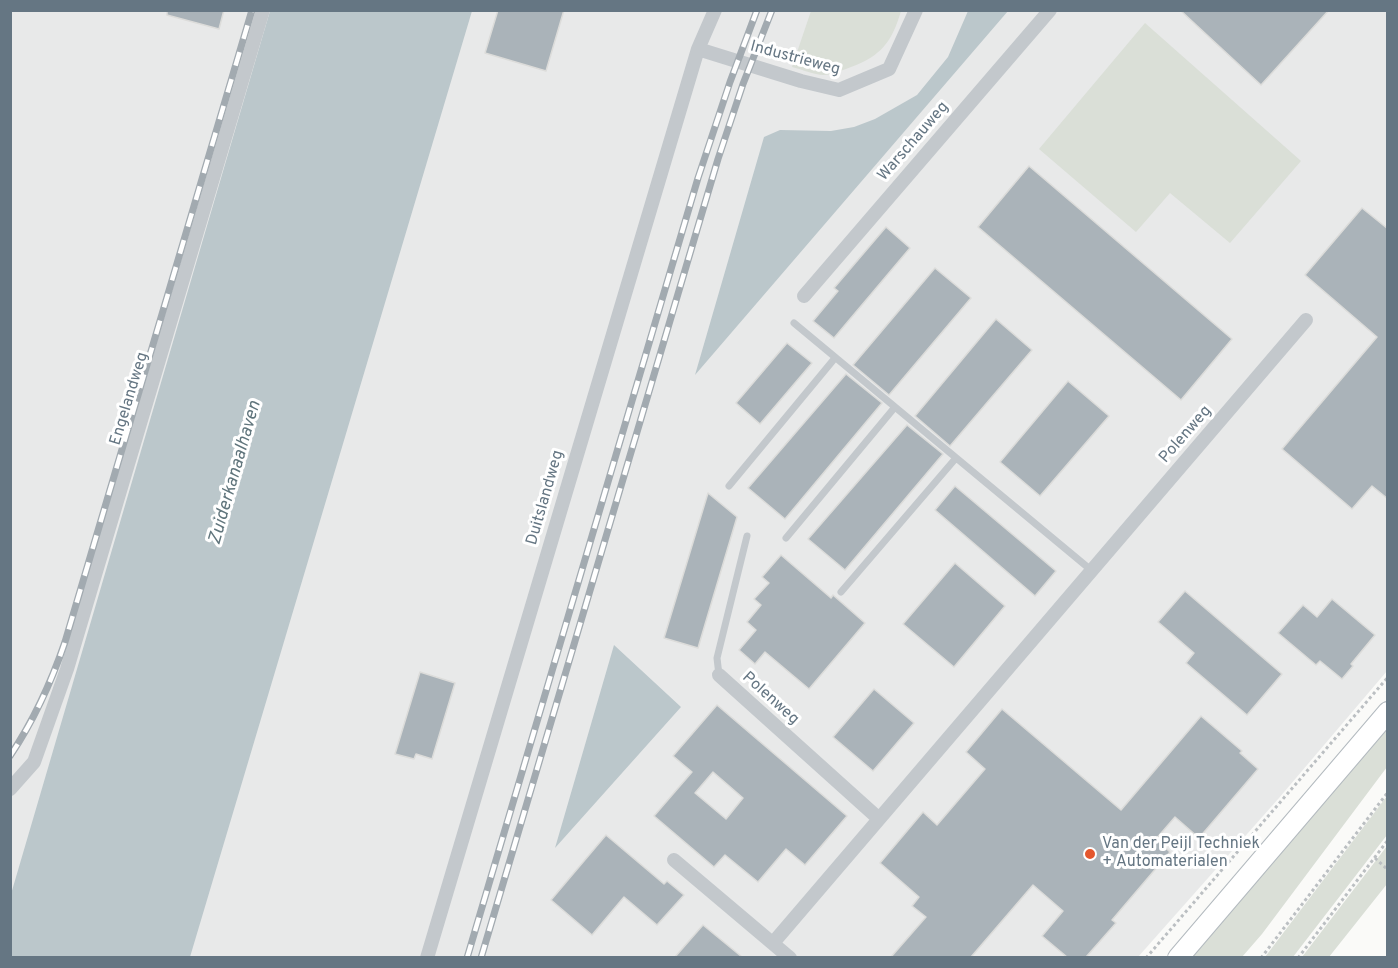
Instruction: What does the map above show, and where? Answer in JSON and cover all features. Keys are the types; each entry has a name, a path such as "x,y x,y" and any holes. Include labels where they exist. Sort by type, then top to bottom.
{"main road":[{"path":"1178,957 1388,712"}],"street":[{"name":"Engelandweg","path":"10,789 34,762 67,669 262,10"},
{"name":"Duitslandweg","path":"427,957 698,49 715,10"},
{"name":"Industrieweg","path":"698,49 801,81 839,90 889,69 916,10"},
{"name":"Warschauweg","path":"804,296 1050,10"},
{"name":"Polenweg","path":"772,943 1306,320"},
{"name":"Polenweg","path":"719,675 878,818"},
{"path":"674,860 790,957"}],"lane":[{"path":"794,323 1091,570"},
{"path":"729,486 836,358"},
{"path":"786,538 895,407"},
{"path":"841,592 956,458"},
{"name":"Polenweg","path":"719,675 717,658 747,537"}],"path":[{"path":"1146,957 1388,677"},
{"path":"1261,957 1388,792"},
{"path":"1298,957 1388,840"},
{"path":"1375,858 1388,870"}],"shaded area":[{"path":"811,10 901,11 894,31 878,53 861,63 824,75 792,67"},
{"path":"10,11 1387,11 1387,671 1279,798 1138,957 11,957"},
{"path":"1145,23 1301,161 1230,243 1170,193 1136,232 1039,149"},
{"path":"1387,725 1387,767 1262,934 1242,957 1191,958"},
{"path":"1387,796 1387,835 1293,957 1265,957"},
{"path":"1387,846 1387,884 1329,957 1302,957"}],"water":[{"name":"Zuiderkanaalhaven","path":"270,11 472,11 190,957 11,957 11,894"},
{"path":"968,11 1008,11 695,375 764,137 780,130 831,131 854,127 875,119 917,95 948,57"},
{"path":"614,645 681,707 555,848"}],"building":[{"path":"167,10 224,10 219,29 167,15"},
{"path":"498,10 564,10 546,71 485,53"},
{"path":"1180,10 1329,10 1261,85"},
{"path":"1029,166 1232,339 1181,400 978,227"},
{"path":"1362,208 1388,229 1388,499 1372,486 1352,509 1282,449 1377,337 1305,275"},
{"path":"886,227 910,248 834,338 813,321 838,291 834,288"},
{"path":"935,268 971,298 889,395 853,365"},
{"path":"996,319 1032,350 950,446 915,416"},
{"path":"787,343 812,363 760,424 736,403"},
{"path":"846,374 882,403 785,519 748,488"},
{"path":"1068,381 1109,416 1040,496 1000,462"},
{"path":"907,425 943,454 845,570 808,539"},
{"path":"955,486 1056,571 1035,596 935,510"},
{"path":"708,493 737,517 698,648 664,638"},
{"path":"781,555 831,598 833,595 865,623 809,689 765,652 755,664 739,650 756,630 747,622 761,605 754,599 769,583 762,577"},
{"path":"955,563 1005,606 954,667 903,624"},
{"path":"1185,591 1282,674 1247,715 1186,663 1194,653 1158,622"},
{"path":"1332,599 1375,635 1351,664 1353,666 1342,679 1320,661 1316,665 1278,633 1303,605 1317,617"},
{"path":"420,672 455,683 432,759 416,754 414,759 395,754"},
{"path":"874,689 914,723 873,771 833,737"},
{"path":"717,705 847,816 805,865 786,849 758,882 725,855 714,867 654,816 692,772 673,756","holes":["713,772 743,798 726,819 695,793"]},
{"path":"1002,709 1121,810 1201,716 1242,751 1240,753 1258,769 1199,838 1175,817 1156,839 1170,852 1112,920 1116,923 1086,957 1067,957 1042,936 1063,911 1033,885 971,957 891,957 926,917 912,906 919,897 880,863 923,812 937,825 985,769 966,752"},
{"path":"606,835 664,884 667,881 684,895 657,925 624,897 592,935 551,900"},
{"path":"703,925 742,957 675,957"}],"railway":[{"path":"10,756 41,701 65,642 252,10"},
{"path":"467,958 698,178 757,10"},
{"path":"481,958 718,159 743,84 772,10"}],"place":[{"name":"Van der Peijl Techniek + Automaterialen","path":"1090,854"}]}
